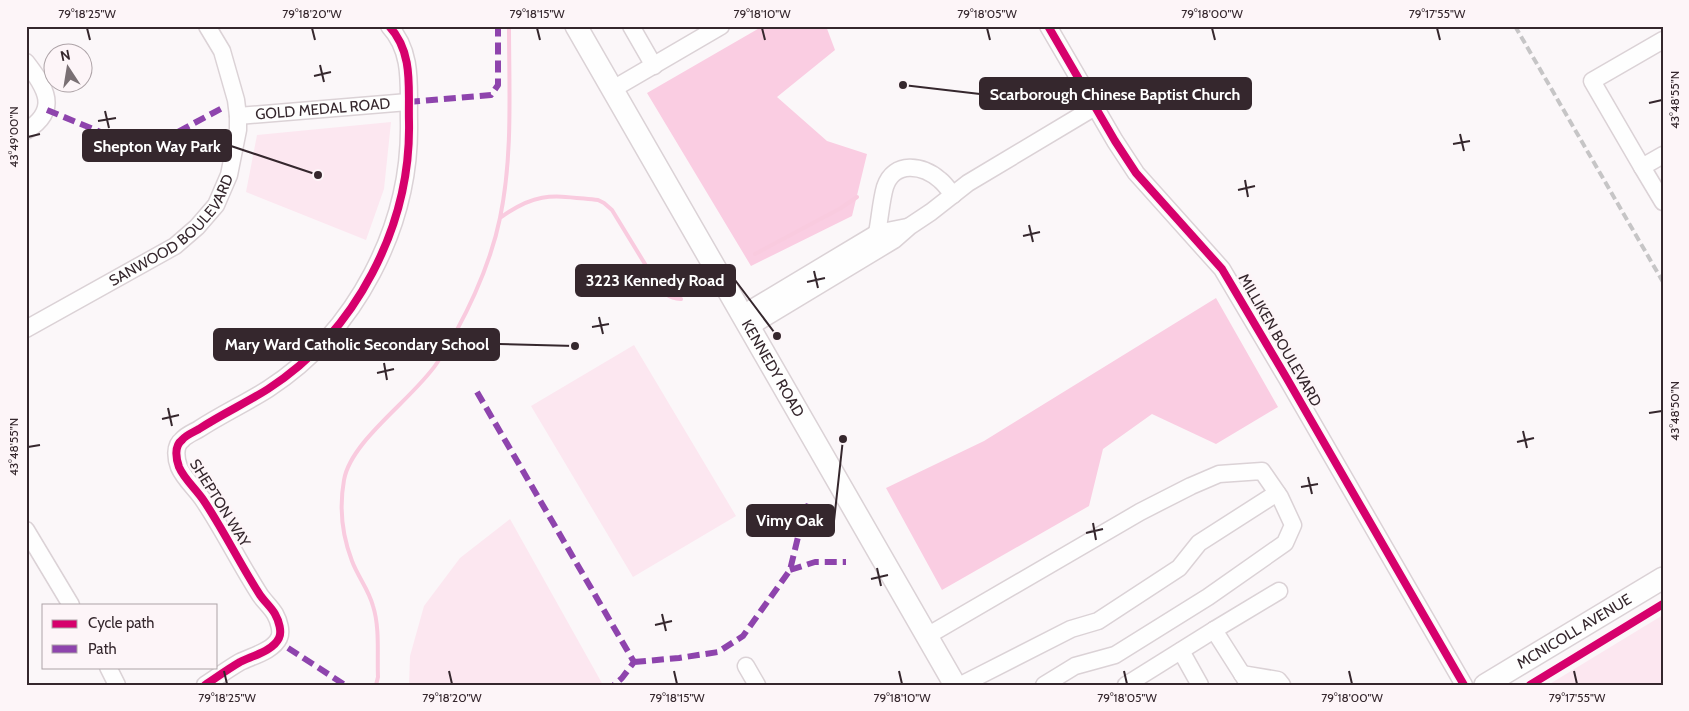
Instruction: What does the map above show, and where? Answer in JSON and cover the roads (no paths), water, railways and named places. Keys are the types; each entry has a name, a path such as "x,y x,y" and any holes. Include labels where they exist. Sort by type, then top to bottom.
{"main road":[{"name":"KENNEDY ROAD","path":"576,26 953,684"},
{"name":"MCNICOLL AVENUE","path":"1485,685 1663,578"}],"street":[{"name":"SANWOOD BOULEVARD","path":"26,329 175,246 197,227 216,206 227,180 238,130 238,116 236,100 222,51 207,26"},
{"name":"SHEPTON WAY","path":"205,685 240,662 271,647 278,640 281,632 276,615 260,595 203,500 180,469 176,453 180,441 269,388 307,358 328,338 347,315 375,268 386,243 401,196 409,137 408,61 398,36 390,26"},
{"path":"631,26 654,66"},
{"path":"613,90 721,26"},
{"name":"MILLIKEN BOULEVARD","path":"1048,26 1136,173 1230,280 1464,685"},
{"path":"1663,40 1592,81 1663,202"},
{"path":"26,62 40,82 48,102 47,110 41,118 26,131"},
{"name":"GOLD MEDAL ROAD","path":"238,116 408,102"},
{"path":"746,320 894,240 910,226 976,178 1095,107"},
{"path":"1642,167 1663,155"},
{"path":"877,233 885,187 890,177 897,170 907,167 930,172 941,180 953,195"},
{"path":"746,320 877,233 910,226"},
{"path":"927,636 1140,512 1191,486 1219,474 1262,470 1277,493 1293,525 1285,543 1208,597 1115,655 1075,666 1044,685"},
{"path":"953,684 1071,629 1098,621 1179,568 1199,543 1277,493"},
{"path":"26,530 70,604"},
{"path":"1126,685 1279,591"},
{"path":"1214,630 1245,679 1278,680 1282,685"},
{"path":"1181,651 1200,685"},
{"path":"746,666 757,685"},
{"path":"108,668 117,685"}],"waterway":[{"path":"376,685 378,677 377,623 371,600 354,567 346,541 342,521 342,490 344,480 349,465 358,450 437,363 457,330 475,294 490,256 500,218 509,147 509,26"},
{"path":"500,218 513,209 536,199 570,197 598,200 612,210 661,289 669,296 681,299"},
{"path":"755,254 841,208 857,197"}],"railway":[{"path":"1515,26 1663,282"}],"place":[{"name":"Scarborough Chinese Baptist Church","path":"903,85"},
{"name":"Shepton Way Park","path":"318,175"},
{"name":"3223 Kennedy Road","path":"777,336"},
{"name":"Mary Ward Catholic Secondary School","path":"575,346"},
{"name":"Vimy Oak","path":"843,439"}]}
